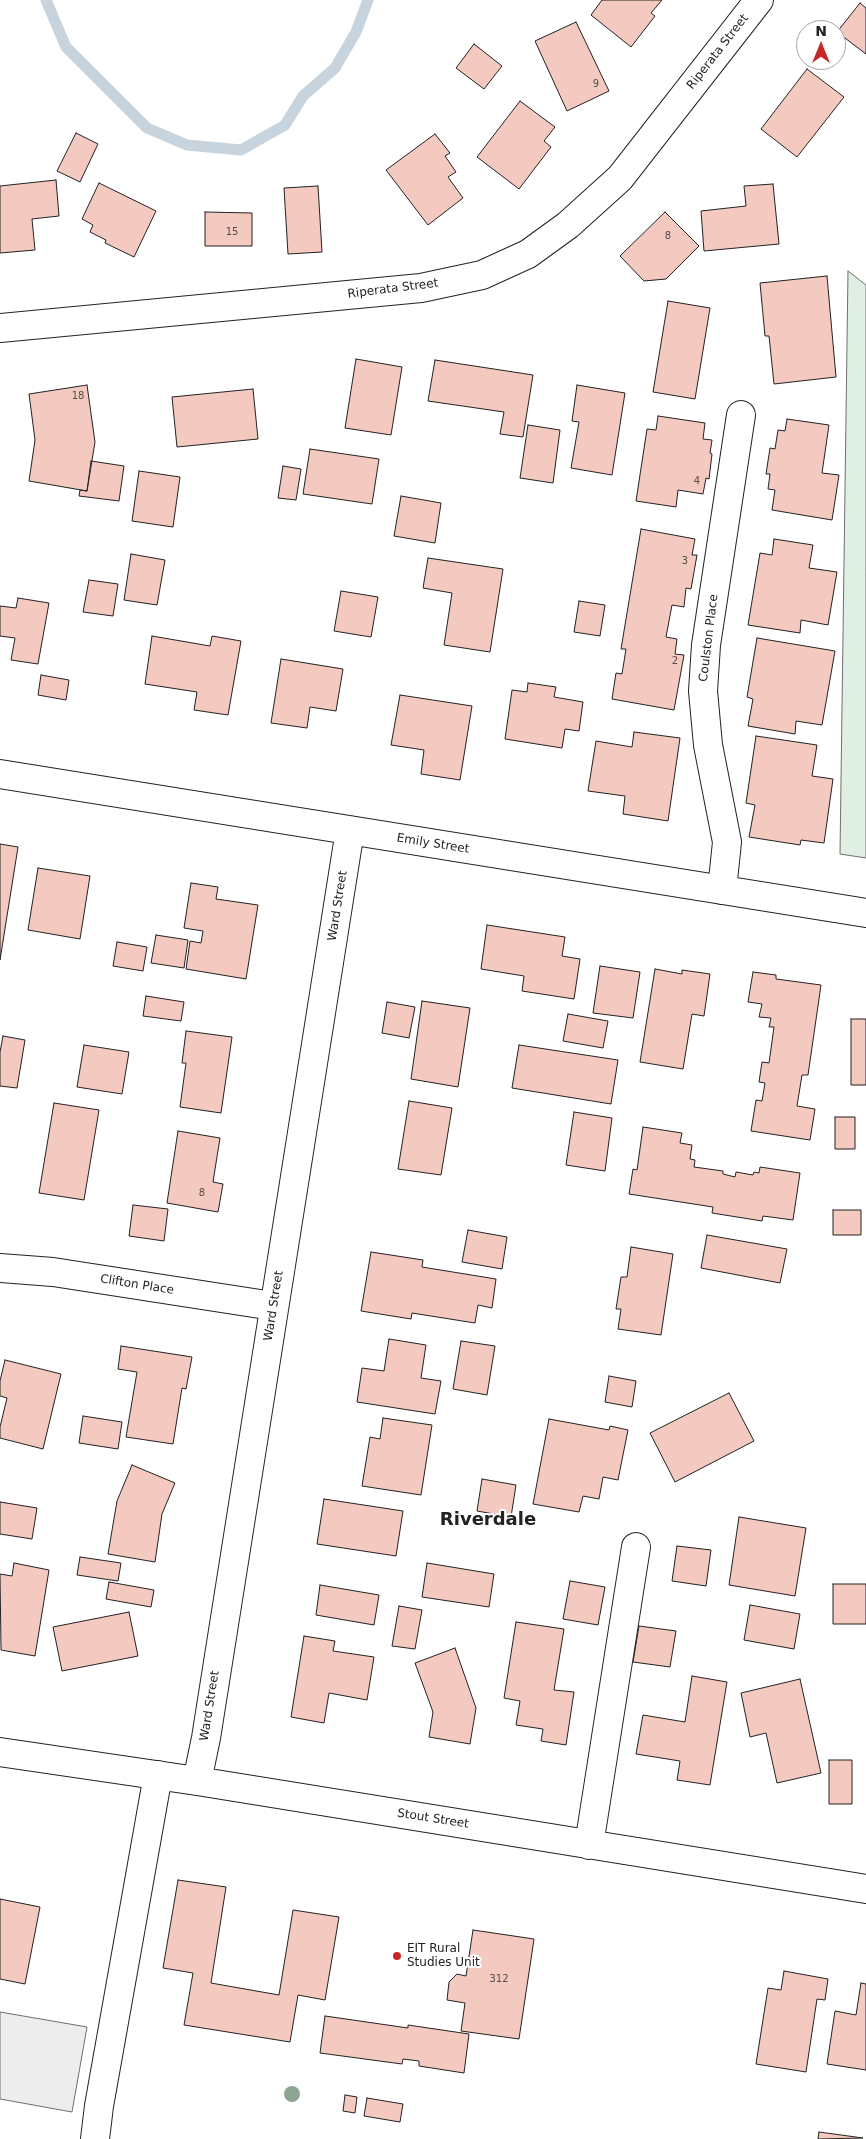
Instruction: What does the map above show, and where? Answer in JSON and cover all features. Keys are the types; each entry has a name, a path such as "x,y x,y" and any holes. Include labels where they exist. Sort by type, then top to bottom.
{"street":[{"name":"Riperata Street","path":"0,328 421,288 482,275 528,254 568,225 620,178 758,0"},
{"name":"Coulston Place","path":"722,890 727,842 708,745 703,691 706,645 741,415"},
{"name":"Emily Street","path":"0,774 722,890 836,906 866,913"},
{"name":"Ward Street","path":"197,1781 350,830"},
{"name":"Clifton Place","path":"0,1268 53,1272 273,1306"},
{"path":"589,1845 636,1547"},
{"name":"Stout Street","path":"0,1752 197,1781 866,1890"},
{"path":"96,2139 99,2106 158,1775"}],"green space":[{"path":"848,271 866,285 866,858 840,854"}],"shaded area":[{"path":"0,2012 87,2027 72,2112 0,2099"}],"building":[{"path":"602,0 662,0 651,13 655,16 631,47 591,15"},
{"path":"860,3 866,8 866,54 846,39 846,21"},
{"path":"576,22 609,91 567,111 535,41"},
{"path":"474,44 502,66 484,89 456,68"},
{"path":"806,70 844,97 797,157 761,129"},
{"path":"520,101 555,127 544,141 551,147 519,189 477,157"},
{"path":"76,133 98,144 80,182 57,171"},
{"path":"435,134 450,153 445,156 456,172 448,177 463,198 428,225 386,170"},
{"path":"56,180 59,216 32,219 35,250 0,253 0,186"},
{"path":"99,183 156,211 134,257 105,243 106,240 90,232 93,225 82,219"},
{"path":"773,184 779,244 704,251 701,211 746,206 744,186"},
{"path":"318,186 322,252 288,254 284,188"},
{"path":"205,212 252,213 252,246 205,246"},
{"path":"665,212 699,246 666,279 644,281 620,256"},
{"path":"827,276 836,377 774,384 769,336 765,336 760,283"},
{"path":"668,301 710,308 695,399 653,392"},
{"path":"356,359 402,367 391,435 345,428"},
{"path":"435,360 533,375 523,437 500,434 504,412 428,401"},
{"path":"87,385 95,442 87,491 29,481 35,440 29,394"},
{"path":"577,385 625,393 612,475 571,468 579,422 572,421"},
{"path":"253,389 258,439 177,447 172,397"},
{"path":"658,416 705,423 703,439 712,440 709,479 706,478 703,494 678,490 676,507 636,501 647,429 656,430"},
{"path":"787,419 829,425 822,473 839,475 832,520 772,510 775,490 768,489 770,474 766,474 770,448 775,449 778,430 785,431"},
{"path":"528,425 560,430 553,483 520,478"},
{"path":"310,449 379,459 372,504 303,494"},
{"path":"91,461 124,466 119,501 79,496 80,490 87,491"},
{"path":"283,466 301,469 296,500 278,498"},
{"path":"139,471 180,477 173,527 132,521"},
{"path":"401,496 441,503 435,543 394,536"},
{"path":"641,529 695,539 692,555 697,555 691,589 686,588 684,607 672,605 666,637 677,639 675,654 684,655 674,710 612,699 616,673 622,674 626,649 621,649"},
{"path":"774,539 813,545 809,568 837,572 828,625 801,620 800,633 748,625 760,553 772,555"},
{"path":"131,554 165,560 157,605 124,600"},
{"path":"428,558 503,569 490,652 444,645 452,593 423,588"},
{"path":"89,580 118,584 113,616 83,612"},
{"path":"341,591 378,597 371,637 334,631"},
{"path":"18,598 49,603 38,664 11,660 15,638 0,636 0,606 16,608"},
{"path":"579,601 605,605 600,636 574,632"},
{"path":"152,636 210,646 212,636 241,641 228,715 194,710 197,692 145,684"},
{"path":"757,638 835,651 822,725 796,721 795,734 748,726 753,699 747,697"},
{"path":"281,659 343,669 336,711 310,707 307,728 271,723"},
{"path":"41,675 69,680 66,700 38,695"},
{"path":"528,683 556,687 554,697 583,702 579,731 565,729 562,748 505,739 512,690 527,692"},
{"path":"400,695 472,706 460,780 421,774 424,750 391,745"},
{"path":"634,732 680,738 668,821 623,814 625,796 588,791 596,741 632,747"},
{"path":"756,736 817,745 812,776 833,779 824,843 801,840 800,845 749,837 755,805 746,803"},
{"path":"0,844 18,847 0,960"},
{"path":"38,868 90,876 80,939 28,930"},
{"path":"191,883 218,887 216,899 258,905 246,979 186,969 190,941 201,943 203,931 184,928"},
{"path":"487,925 565,937 562,956 580,959 574,999 522,991 524,976 481,969"},
{"path":"156,935 188,940 184,968 151,963"},
{"path":"117,942 147,947 143,971 113,966"},
{"path":"600,966 640,972 633,1018 593,1013"},
{"path":"655,969 682,974 682,970 710,974 704,1016 692,1014 683,1069 640,1062"},
{"path":"753,972 776,975 776,979 821,985 808,1075 802,1075 797,1106 815,1109 810,1140 751,1131 756,1100 762,1101 765,1083 759,1082 762,1062 769,1063 774,1027 769,1027 771,1018 759,1017 762,1004 748,1002"},
{"path":"146,996 184,1002 181,1021 143,1016"},
{"path":"422,1001 470,1008 458,1087 411,1079"},
{"path":"387,1002 415,1007 409,1038 382,1033"},
{"path":"568,1014 608,1021 603,1048 563,1041"},
{"path":"851,1019 866,1019 866,1085 851,1085"},
{"path":"186,1031 232,1037 221,1113 180,1107 186,1063 182,1063"},
{"path":"3,1036 25,1040 17,1088 0,1086 0,1052"},
{"path":"84,1045 129,1052 122,1094 77,1087"},
{"path":"519,1045 618,1060 611,1104 512,1088"},
{"path":"409,1101 452,1108 441,1175 398,1169"},
{"path":"54,1103 99,1110 84,1200 39,1193"},
{"path":"574,1112 612,1118 605,1171 566,1165"},
{"path":"835,1117 855,1117 855,1149 835,1149"},
{"path":"643,1127 682,1133 680,1143 692,1145 690,1159 695,1160 694,1167 723,1171 723,1174 735,1177 736,1172 753,1175 754,1172 759,1173 760,1167 800,1173 793,1220 763,1216 762,1221 712,1213 713,1207 629,1194 633,1169 637,1170"},
{"path":"178,1131 220,1138 213,1182 223,1184 218,1212 167,1203"},
{"path":"133,1205 168,1209 164,1241 129,1236"},
{"path":"833,1210 861,1210 861,1235 833,1235"},
{"path":"468,1230 507,1237 502,1269 462,1262"},
{"path":"707,1235 787,1249 780,1283 701,1268"},
{"path":"631,1247 673,1254 661,1335 618,1329 621,1309 616,1309 621,1277 627,1277"},
{"path":"371,1252 423,1260 422,1267 496,1279 492,1308 478,1305 475,1323 412,1313 411,1319 361,1311"},
{"path":"389,1339 426,1345 421,1378 441,1381 435,1414 357,1402 362,1368 384,1371"},
{"path":"461,1341 495,1346 487,1395 453,1389"},
{"path":"121,1346 192,1357 186,1389 182,1388 173,1444 126,1437 137,1372 118,1369"},
{"path":"5,1360 61,1374 43,1449 0,1438 0,1427 7,1398 0,1396 0,1381"},
{"path":"609,1376 636,1381 632,1407 605,1402"},
{"path":"729,1393 754,1441 675,1482 650,1433"},
{"path":"83,1416 122,1422 118,1449 79,1443"},
{"path":"383,1418 432,1425 421,1495 362,1486 370,1437 380,1439"},
{"path":"549,1419 609,1430 610,1426 628,1430 618,1480 603,1477 599,1499 583,1496 579,1512 533,1504"},
{"path":"132,1465 175,1483 162,1514 155,1562 108,1554 117,1501"},
{"path":"482,1479 516,1485 511,1517 477,1511"},
{"path":"324,1499 403,1511 396,1556 317,1544"},
{"path":"0,1502 37,1508 32,1539 0,1534"},
{"path":"739,1517 806,1528 795,1596 729,1585"},
{"path":"677,1546 711,1550 706,1586 672,1581"},
{"path":"80,1557 121,1563 118,1581 77,1575"},
{"path":"14,1563 49,1570 35,1656 1,1650 0,1574 12,1576"},
{"path":"427,1563 494,1574 489,1607 422,1597"},
{"path":"570,1581 605,1587 598,1625 563,1619"},
{"path":"109,1582 154,1590 151,1607 106,1599"},
{"path":"833,1584 866,1584 866,1624 833,1624"},
{"path":"320,1585 379,1595 374,1625 316,1615"},
{"path":"750,1605 800,1614 794,1649 744,1640"},
{"path":"399,1606 422,1610 415,1649 392,1646"},
{"path":"129,1612 138,1656 62,1671 53,1627"},
{"path":"516,1622 564,1629 554,1690 574,1692 566,1745 541,1741 543,1729 516,1725 520,1701 504,1698"},
{"path":"639,1626 676,1631 670,1667 633,1662"},
{"path":"304,1636 335,1641 333,1651 374,1657 367,1700 329,1693 324,1723 291,1717"},
{"path":"455,1648 476,1708 470,1744 429,1737 433,1712 415,1663"},
{"path":"692,1676 727,1682 710,1785 677,1780 680,1761 636,1754 643,1715 685,1722"},
{"path":"800,1679 821,1773 777,1783 766,1733 750,1737 741,1693"},
{"path":"829,1760 852,1760 852,1804 829,1804"},
{"path":"178,1880 226,1887 211,1983 279,1995 293,1910 339,1917 325,2000 298,1995 290,2042 184,2025 193,1973 163,1968"},
{"path":"0,1899 40,1907 25,1984 0,1979"},
{"path":"473,1930 534,1939 519,2039 461,2031 465,2003 447,2000 449,1982 457,1974 466,1976"},
{"path":"784,1971 828,1979 825,2000 817,1999 806,2072 756,2064 768,1988 781,1990"},
{"path":"861,1983 866,1984 866,2070 827,2064 835,2011 856,2015"},
{"path":"325,2016 408,2028 408,2025 469,2034 464,2073 419,2066 419,2061 403,2059 402,2064 320,2053"},
{"path":"345,2095 357,2097 355,2113 343,2111"},
{"path":"367,2098 403,2104 400,2122 364,2116"},
{"path":"819,2132 863,2138 818,2139"}],"waterway":[{"path":"46,0 66,47 147,128 187,145 241,150 285,125 303,96 335,68 356,32 368,0"}],"place":[{"name":"EIT Rural Studies Unit","path":"397,1956"}],"district":[{"name":"Riverdale","path":"488,1520"}]}
